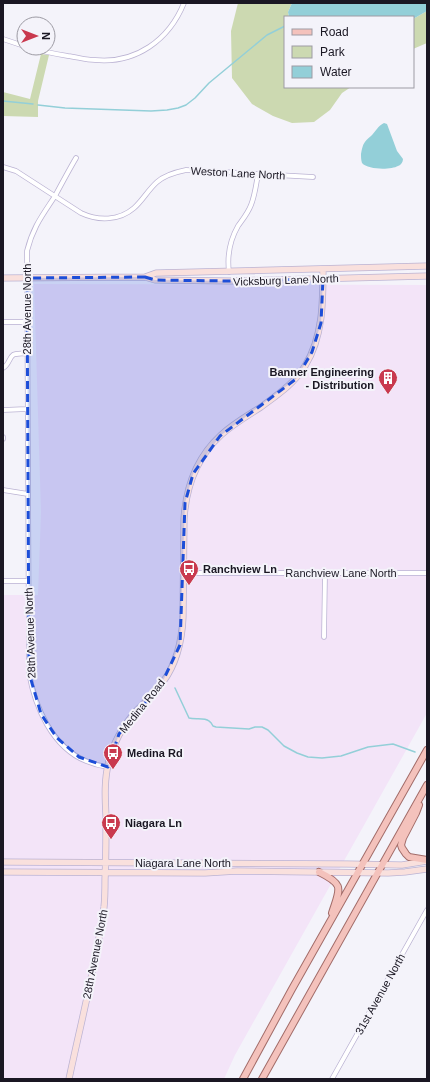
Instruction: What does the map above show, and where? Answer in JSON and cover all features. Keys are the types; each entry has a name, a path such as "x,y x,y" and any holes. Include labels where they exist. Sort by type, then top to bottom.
{"main road":[{"path":"243,1079 427,750"},
{"path":"262,1079 427,785"},
{"path":"423,792 416,813 401,845 403,851 410,857 427,860"},
{"path":"319,872 333,879 338,885 339,891 325,931"}],"street":[{"path":"56,53 96,60 121,59 133,56 155,43 165,34 176,19 184,3"},
{"path":"3,39 16,43"},
{"name":"28th Avenue North","path":"69,1079 96,952 104,906 106,863 105,787 108,767 86,761 65,748 48,726 41,714 29,673 27,251 35,226 76,158"},
{"name":"Weston Lane North","path":"3,167 16,171 81,213 99,219 117,218 130,211 158,182 166,176 186,170 313,177"},
{"path":"229,272 229,250 233,238 251,206 255,195 258,174"},
{"name":"Vicksburg Lane North","path":"145,277 156,273 427,266"},
{"name":"Medina Road","path":"108,767 114,747 127,723 162,683 176,658 180,645 183,631 185,503 193,474 200,460 220,436 232,426 285,390 296,379 305,366 312,352 321,323 324,269"},
{"name":"Vicksburg Lane North","path":"3,278 145,277 155,280 231,281 427,276"},
{"path":"3,322 27,322"},
{"path":"3,368 7,366 14,354 27,353"},
{"path":"3,410 27,409"},
{"path":"3,490 28,494"},
{"name":"Ranchview Lane North","path":"184,573 427,573"},
{"path":"324,637 325,573"},
{"path":"3,581 28,581"},
{"name":"Niagara Lane North","path":"3,862 382,865 408,864 427,860"},
{"name":"Niagara Lane North","path":"3,872 405,872 427,869"},
{"name":"31st Avenue North","path":"332,1079 427,910"}],"highlighted area":[{"path":"145,277 155,280 231,281 323,279 321,323 312,352 296,379 220,436 193,474 185,503 180,645 162,683 119,734 108,767 79,757 57,738 41,714 29,673 27,278"}],"shaded area":[{"path":"34,284 427,285 427,713 235,1055 224,1079 3,1079 3,595 38,595 41,512"}],"green space":[{"path":"238,3 292,3 288,12 289,16 284,16 284,88 350,88 342,93 330,110 314,122 292,123 273,116 252,104 232,78 231,31"},
{"path":"427,11 427,43 414,49 414,18"},
{"path":"41,56 49,56 38,101 38,117 3,116 3,92 30,99"}],"water":[{"path":"292,3 427,3 427,11 414,18 414,16 289,16 288,12"},
{"path":"384,123 387,124 397,151 403,161 399,166 390,168 380,169 369,167 362,163 361,154 363,145 365,141"}],"waterway":[{"path":"38,105 65,108 151,111 178,108 186,105 195,98 209,83 267,35 284,26"},
{"path":"3,101 33,104"},
{"path":"175,688 189,718 207,720 216,727 249,729 262,727 268,730 284,746 308,757 322,758 341,756 368,747 393,744 415,752"}],"place":[{"name":"Banner Engineering - Distribution","path":"388,395"},
{"name":"Ranchview Ln","path":"189,586"},
{"name":"Medina Rd","path":"113,770"},
{"name":"Niagara Ln","path":"111,840"}]}
